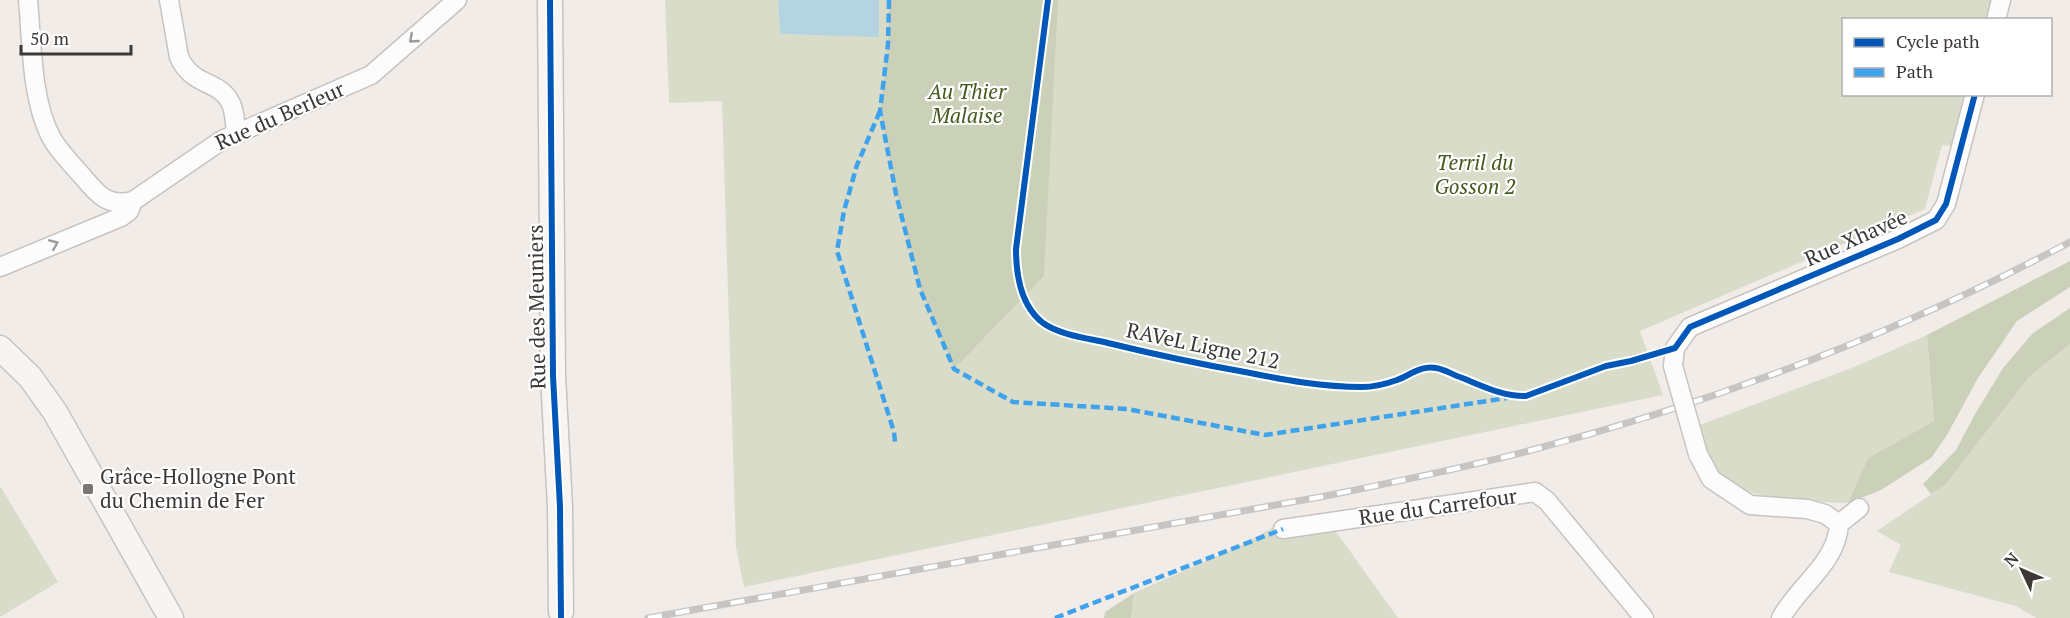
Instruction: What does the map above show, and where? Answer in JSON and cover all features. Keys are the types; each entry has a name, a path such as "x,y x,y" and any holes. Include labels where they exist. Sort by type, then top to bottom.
{"street":[{"path":"28,0 39,101 44,122 52,138 102,197 119,203 133,201"},
{"path":"169,0 179,57 183,65 192,76 228,98 236,133"},
{"name":"Rue du Berleur","path":"0,267 121,217 129,211 133,201 207,149 236,133 371,75 457,0"},
{"name":"Rue des Meuniers","path":"550,0 553,376 560,507 561,612"},
{"path":"1996,18 2001,0"},
{"name":"Rue Xhavée","path":"1839,524 1825,513 1807,509 1750,505 1711,479 1698,454 1673,366 1675,348 1690,327 1898,239 1936,220 1946,204 1975,96"},
{"path":"0,348 30,377 55,412 171,618"},
{"name":"Rue du Carrefour","path":"1283,529 1535,492 1547,501 1644,618"},
{"path":"1781,618 1791,602 1831,553 1839,524 1859,508"}],"green space":[{"name":"Terril du Gosson 2","path":"665,0 778,0 780,34 879,36 879,0 1997,0 1991,18 1842,18 1842,96 1969,96 1954,146 1942,145 1925,209 1640,331 1663,395 744,587 736,547 722,101 669,103"},
{"name":"Au Thier Malaise","path":"889,0 1058,0 1044,276 954,369 920,289 896,194 880,111 888,44"},
{"path":"2070,261 2070,287 2017,321 1978,378 1947,435 1931,458 1881,490 1848,503 1868,458 1934,421 1927,335"},
{"path":"2070,308 2070,344 2029,377 1945,485 1931,494 1923,484 1956,450 2003,368 2033,333"},
{"path":"1927,335 1934,421 1868,458 1848,503 1794,500 1756,494 1724,478 1713,465 1700,425 1854,367"},
{"path":"2070,344 2070,618 2036,618 2016,606 1889,572 1901,545 1877,531 1945,485 2029,377"},
{"path":"0,486 58,582 0,617"},
{"path":"1329,522 1398,618 1131,618 1134,593 1240,546 1281,523"},
{"path":"1134,593 1131,618 1104,618 1105,612"}],"water":[{"path":"778,0 879,0 879,37 780,34"}],"railway":[{"path":"648,618 1320,497 1528,451 1668,410 1805,362 1939,306 2070,242"}],"marked path":[{"path":"889,0 888,44 880,111 896,194 920,289 954,369 1013,402 1127,409 1265,435 1507,398"},
{"path":"880,111 857,165 844,211 837,251 894,432 895,442"},
{"path":"1055,618 1283,529"}],"cycle path":[{"path":"550,0 553,376 560,507 561,618"},
{"name":"RAVeL Ligne 212","path":"1048,0 1016,249 1021,289 1030,308 1043,323 1074,336 1274,378 1318,384 1347,387 1375,386 1431,367 1499,392 1526,396 1606,366 1675,348 1690,327 1898,239 1936,220 1946,204 1974,96"}],"place":[{"name":"Grâce-Hollogne Pont du Chemin de Fer","path":"88,489"}]}
